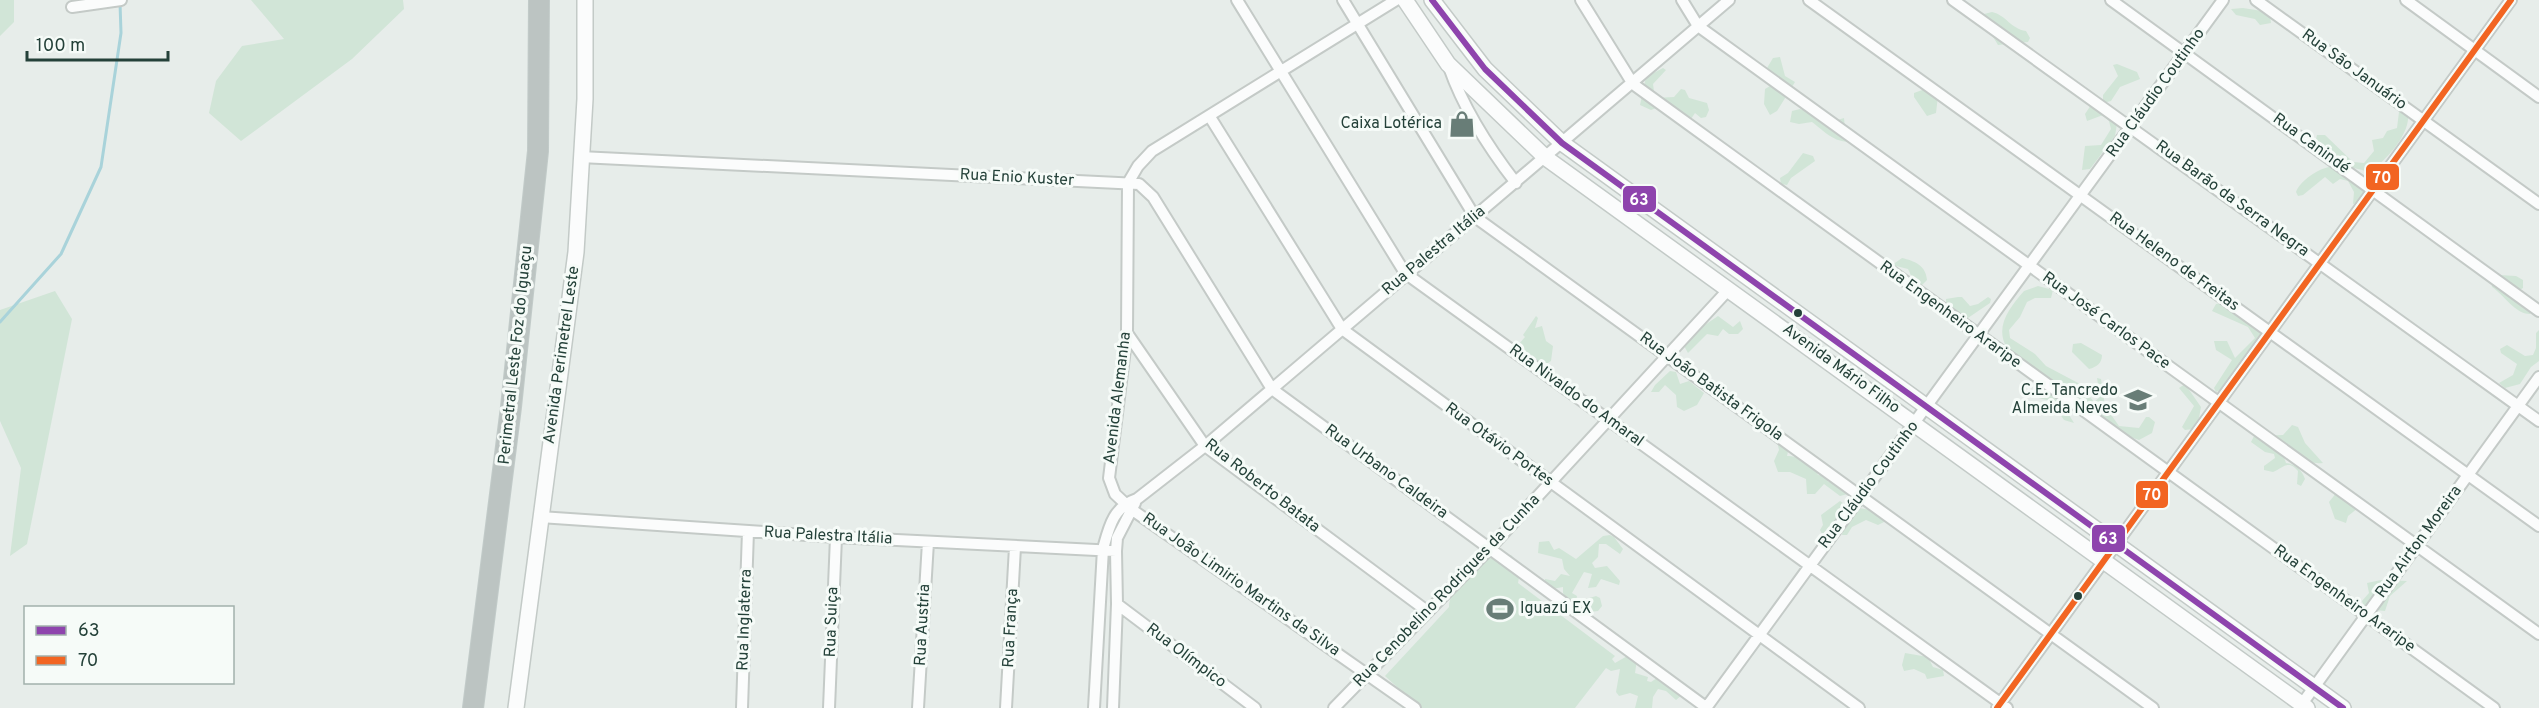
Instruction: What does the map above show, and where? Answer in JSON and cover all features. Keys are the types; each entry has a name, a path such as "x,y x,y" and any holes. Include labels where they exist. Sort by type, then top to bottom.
{"highway":[{"name":"Perimetral Leste Foz do Iguaçu","path":"473,708 512,396 538,151 539,0"}],"main road":[{"name":"Avenida Perimetrel Leste","path":"516,708 576,252 585,99 585,0"},
{"name":"Avenida Mário Filho","path":"1405,0 1448,64 1546,158 1916,423 2303,707"},
{"name":"Avenida Mário Filho","path":"1432,0 1485,69 1562,143 2343,708"}],"street":[{"path":"72,7 121,0"},
{"name":"Rua Nivaldo do Amaral","path":"1237,0 1405,273 2001,706"},
{"name":"Rua João Batista Frigola","path":"1343,0 1475,218 2153,708"},
{"path":"1128,183 1138,166 1152,151 1396,0"},
{"name":"Rua Engenheiro Araripe","path":"1581,0 1632,84 2494,708"},
{"name":"Rua José Carlos Pace","path":"1682,0 1698,26 2539,634"},
{"name":"Rua Palestra Itália","path":"1131,503 1205,446 1405,273 1475,218 1729,0"},
{"name":"Rua Heleno de Freitas","path":"1809,0 2539,525"},
{"name":"Rua Barão da Serra Negra","path":"1953,0 2539,421"},
{"name":"Rua Canindé","path":"2111,0 2539,311"},
{"name":"Rua Cláudio Coutinho","path":"1706,708 2223,0"},
{"name":"Rua São Januário","path":"2256,0 2539,204"},
{"path":"2406,0 2539,97"},
{"path":"2001,706 2050,634 2511,0"},
{"path":"1448,64 1458,94 1470,116 1516,183"},
{"name":"Rua Otávio Portes","path":"1209,117 1342,329 1859,708"},
{"name":"Rua Enio Kuster","path":"580,157 1128,183"},
{"name":"Avenida Alemanha","path":"1128,183 1127,333 1109,478 1115,494 1131,503"},
{"name":"Rua Urbano Caldeira","path":"1128,183 1139,184 1153,197 1272,389 1706,708"},
{"name":"Rua Cenobelino Rodrigues da Cunha","path":"1334,708 1490,548 1729,289"},
{"name":"Rua Roberto Batata","path":"1127,333 1205,446 1427,611"},
{"name":"Rua Airton Moreira","path":"2303,707 2314,687 2539,377"},
{"path":"1094,708 1103,549 1108,528 1118,510 1131,503"},
{"path":"1113,708 1118,604 1116,550 1131,503"},
{"name":"Rua João Limirio Martins da Silva","path":"1131,503 1415,708"},
{"name":"Rua Palestra Itália","path":"540,517 836,537 1116,550"},
{"name":"Rua Inglaterra","path":"742,708 748,531"},
{"name":"Rua Suiça","path":"829,708 836,537"},
{"name":"Rua Austria","path":"918,708 928,542"},
{"name":"Rua França","path":"1006,708 1016,547"},
{"name":"Rua Olímpico","path":"1118,604 1254,708"}],"green space":[{"path":"0,0 14,0 14,22 0,36"},
{"path":"251,0 403,0 404,9 352,59 241,141 209,113 216,81 242,46 284,39"},
{"path":"2231,9 2262,11 2270,16 2271,23 2260,25 2255,19 2236,15"},
{"path":"1992,12 2016,28 2026,31 2030,38 2028,42 1998,45 1980,15"},
{"path":"1780,57 1785,76 1795,82 1777,111 1770,115 1764,104 1765,89 1770,86 1781,90 1782,82 1767,68 1773,58"},
{"path":"2117,64 2137,72 2140,79 2120,87 2111,101 2103,103 2103,95 2118,76 2113,65"},
{"path":"1663,68 1666,70 1653,84 1655,98 1674,97 1681,89 1685,90 1689,98 1707,103 1709,110 1706,117 1701,118 1695,113 1691,119 1659,107 1651,110 1640,105 1646,77"},
{"path":"1925,89 1938,96 1936,113 1927,116 1914,97 1914,93"},
{"path":"2091,105 2117,124 2115,136 2090,169 2082,170 2085,146 2101,145 2111,129 2109,121 2103,115 2087,121 2085,114"},
{"path":"1800,109 1834,121 1844,118 1845,129 1851,142 1834,138 1812,122 1799,124 1790,122 1792,111"},
{"path":"2402,110 2408,115 2408,123 2401,139 2383,161 2370,172 2350,167 2315,143 2317,135 2325,135 2353,162 2364,163 2374,151 2372,140 2383,138 2387,131 2397,128 2399,112"},
{"path":"1803,153 1813,156 1815,161 1791,178 1787,185 1781,184 1780,178 1788,173"},
{"path":"2330,167 2342,169 2363,183 2363,194 2359,201 2353,204 2354,192 2348,181 2340,179 2333,184 2325,177 2303,195 2298,196 2296,192 2298,188 2310,176"},
{"path":"1902,258 1922,267 1927,280 1921,286 1914,282 1908,269 1892,265"},
{"path":"2499,275 2516,276 2523,280 2523,288 2514,293 2531,310 2530,314 2519,311 2492,287 2491,279"},
{"path":"2038,286 2053,290 2051,298 2035,298 2027,302 2020,317 2009,330 2010,338 2035,354 2046,366 2080,384 2094,402 2100,397 2097,378 2101,379 2105,406 2119,426 2139,428 2146,417 2149,417 2155,422 2152,433 2139,440 2124,435 2099,414 2084,406 2068,389 2052,383 2007,348 2002,332 2005,318 2024,291"},
{"path":"55,291 72,319 27,544 10,556 21,468 0,421 0,310"},
{"path":"1962,297 1970,306 1988,297 1991,299 1990,303 1965,320 1946,303 1946,299"},
{"path":"2223,303 2260,331 2260,338 2223,389 2216,392 2214,388 2232,360 2216,350 2214,341 2227,341 2235,358 2255,338 2248,327 2212,311 2216,304"},
{"path":"1536,316 1538,318 1535,328 1542,326 1546,341 1553,346 1551,361 1542,367 1518,349 1518,345 1525,337 1523,335"},
{"path":"1718,316 1733,327 1740,321 1743,329 1738,334 1729,334 1723,329 1718,336 1707,334 1688,353 1683,344 1693,333"},
{"path":"2539,330 2539,361 2531,367 2520,384 2505,388 2499,383 2513,375 2517,364 2501,353 2500,349 2507,345 2525,356 2533,355 2536,348 2536,333"},
{"path":"2081,343 2102,355 2097,366 2089,369 2072,352 2073,344"},
{"path":"1670,371 1676,372 1680,384 1689,381 1704,393 1697,405 1684,411 1677,407 1676,395 1665,385 1659,392 1651,392"},
{"path":"2185,384 2201,407 2199,418 2193,429 2185,430 2182,427 2194,406 2179,388"},
{"path":"2044,388 2055,392 2074,423 2064,420 2051,401 2034,397 2036,391"},
{"path":"2292,425 2298,427 2305,443 2323,463 2308,461 2288,444 2281,449 2286,463 2295,466 2304,476 2305,479 2301,486 2297,484 2298,471 2294,467 2288,465 2273,472 2264,470 2264,466 2275,458 2274,454 2265,452 2251,442 2254,436 2283,435"},
{"path":"1777,441 1789,447 1787,456 1805,461 1818,475 1827,476 1828,482 1833,479 1848,494 1840,496 1824,484 1815,494 1807,494 1806,479 1790,472 1778,472 1774,461 1779,450"},
{"path":"2337,492 2358,508 2348,516 2346,523 2335,519 2329,502"},
{"path":"1840,501 1848,507 1834,527 1822,534 1821,515"},
{"path":"1859,508 1872,510 1884,518 1884,522 1878,525 1866,520 1852,527 1847,535 1842,535 1843,528"},
{"path":"1610,535 1623,549 1620,554 1606,544 1599,544 1598,557 1592,563 1595,568 1607,566 1620,581 1619,585 1601,579 1596,587 1588,588 1592,574 1584,572 1572,593 1577,596 1576,602 1596,596 1600,598 1602,606 1598,611 1590,612 1585,607 1569,603 1563,593 1563,587 1552,589 1545,584 1545,579 1555,581 1561,574 1570,576 1564,569 1562,559 1538,553 1539,542 1549,541 1554,550 1559,548 1576,559 1603,536"},
{"name":"Iguazú EX","path":"1503,555 1511,555 1521,566 1518,583 1615,656 1612,659 1615,663 1629,655 1637,660 1635,673 1648,677 1647,681 1651,682 1660,676 1682,695 1676,700 1666,691 1658,689 1653,697 1652,708 1635,708 1638,696 1630,693 1619,696 1616,692 1620,669 1611,671 1606,668 1575,708 1420,708 1385,676 1449,607 1453,593 1463,579 1488,556 1496,561"},
{"path":"2381,580 2407,581 2390,596 2385,611 2365,609 2362,601 2369,593 2367,583"},
{"path":"1905,653 1928,657 1933,667 1943,670 1944,676 1927,679 1925,674 1914,669 1904,671 1902,665"}],"waterway":[{"path":"0,322 61,254 101,167 121,33 120,3"}],"transit line":[{"name":"63","path":"1432,0 1485,69 1562,143 2343,708"},
{"name":"70","path":"1997,708 2511,0"}],"place":[{"name":"Caixa Lotérica","path":"1462,124"},
{"name":"C.E. Tancredo Almeida Neves","path":"2138,400"},
{"name":"Iguazú EX","path":"1500,609"}]}
